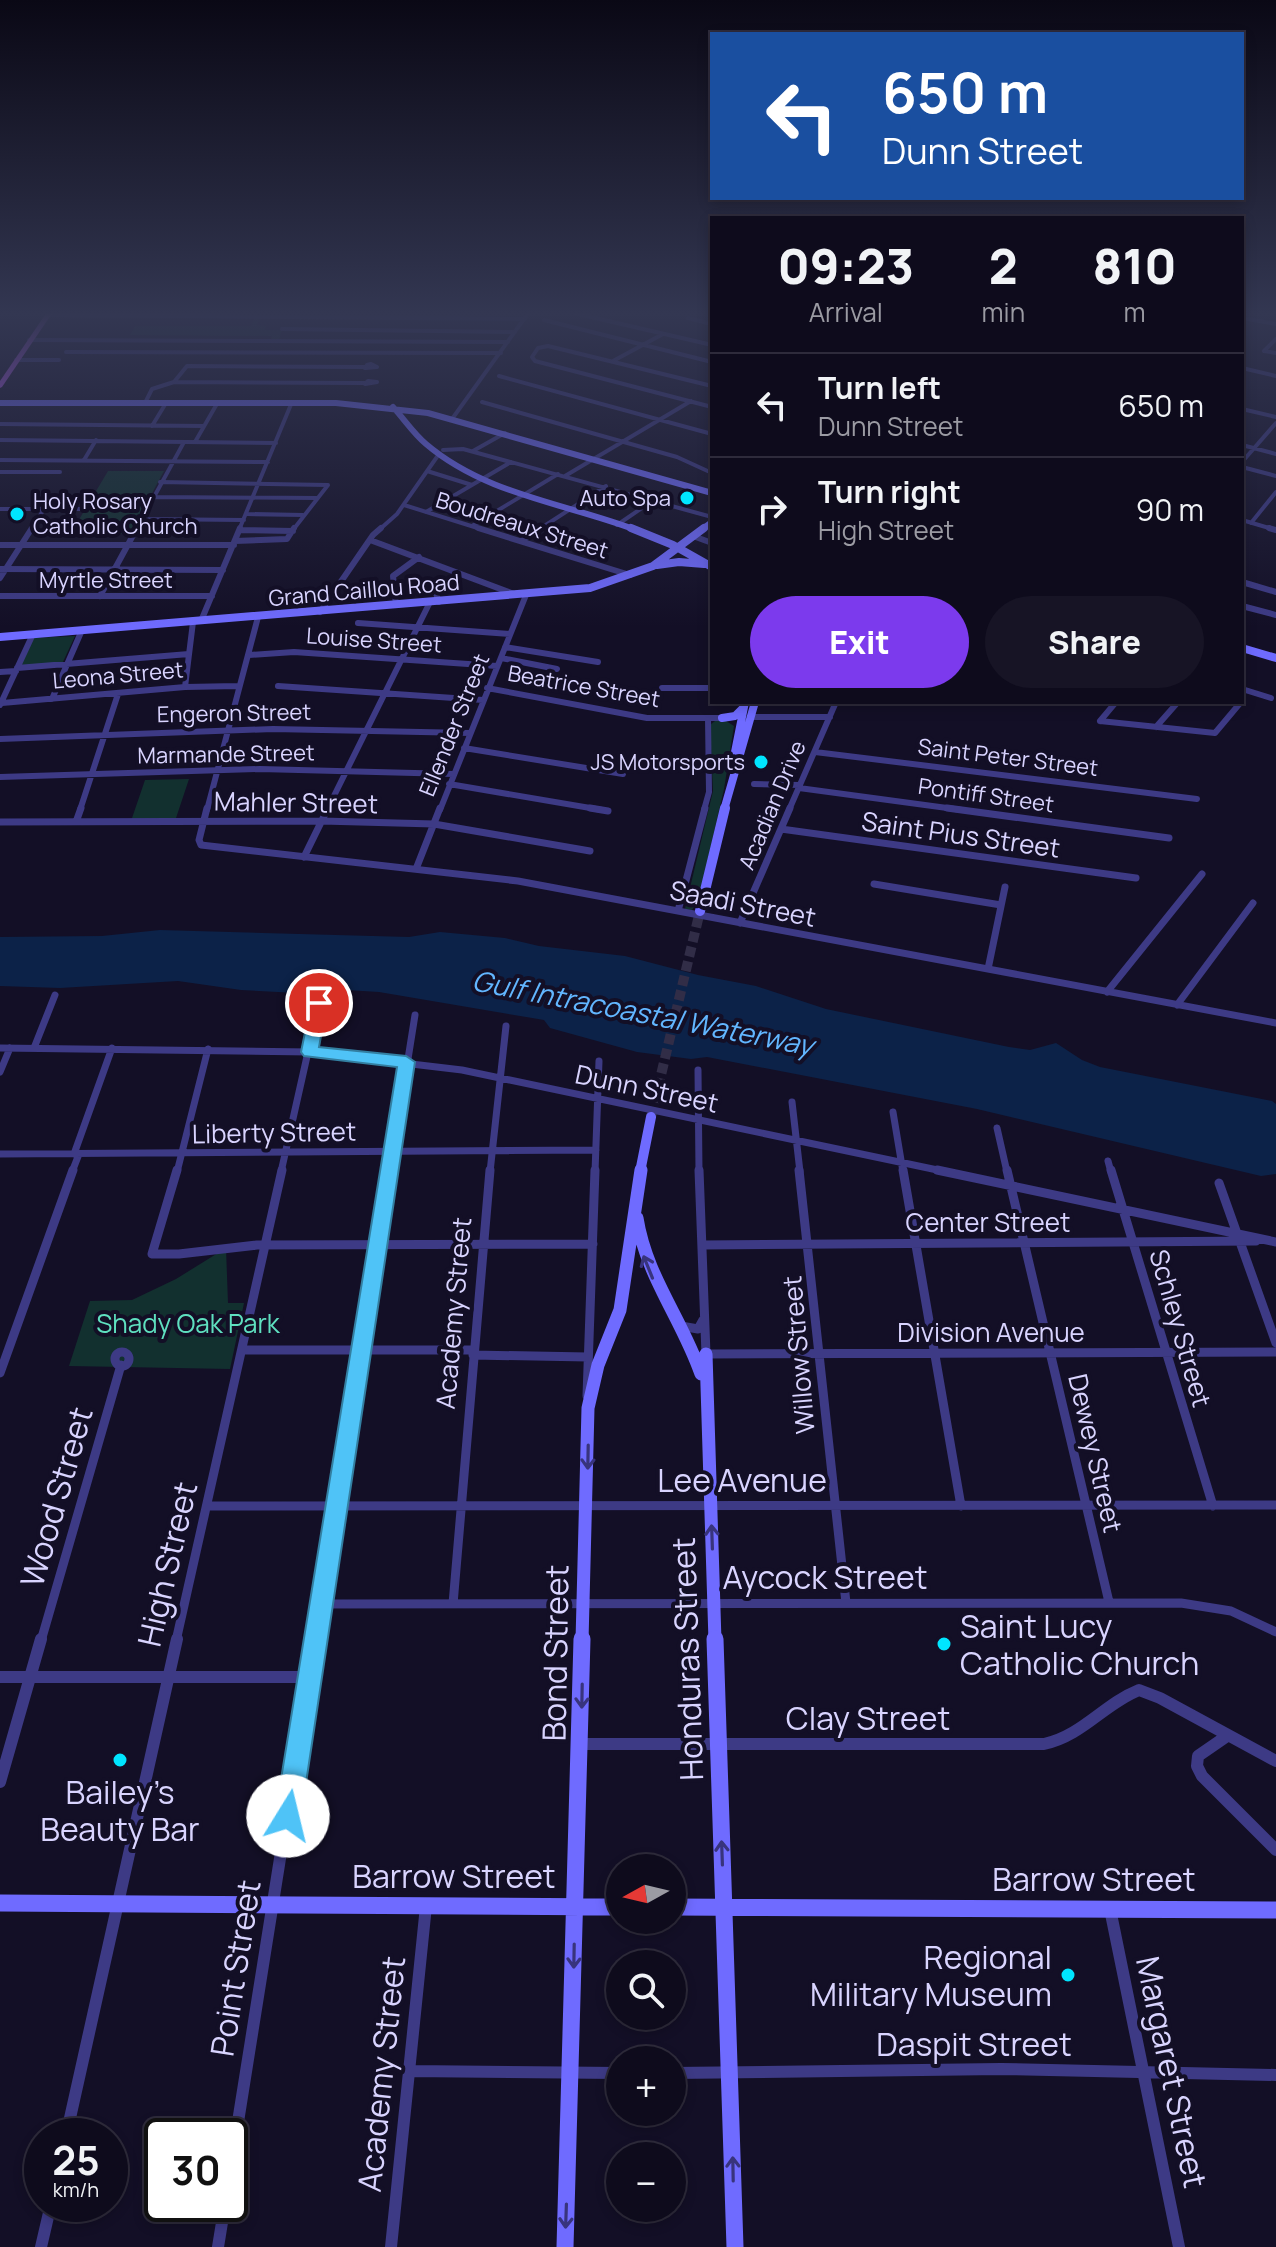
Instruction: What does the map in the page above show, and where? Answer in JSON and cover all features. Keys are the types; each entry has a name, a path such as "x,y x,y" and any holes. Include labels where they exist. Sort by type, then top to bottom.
{"main road":[{"path":"406,417 441,452 485,478 681,546 710,563"},
{"path":"441,417 710,492"},
{"name":"Grand Caillou Road","path":"0,637 590,588 653,566 710,521"},
{"path":"653,566 686,562 710,564"},
{"path":"1244,649 1276,658"},
{"path":"700,911 733,773 755,704"},
{"path":"733,773 744,705"},
{"path":"722,718 735,716 744,705"},
{"path":"722,718 735,723 739,729"},
{"path":"588,1408 598,1365 620,1310 651,1117"},
{"path":"636,1201 640,1243 648,1270 681,1326 698,1363 706,1393"},
{"name":"Honduras Street","path":"706,1354 735,2247"},
{"name":"Bond Street","path":"565,2247 588,1408"},
{"name":"Barrow Street","path":"0,1903 606,1907"},
{"name":"Barrow Street","path":"686,1907 1276,1910"}],"street":[{"path":"152,426 158,417"},
{"path":"195,442 209,417"},
{"path":"185,687 197,621 212,596 286,417"},
{"path":"536,417 677,457 710,472"},
{"path":"648,417 710,433"},
{"path":"472,526 664,417"},
{"path":"1244,461 1276,423"},
{"path":"0,424 204,426"},
{"path":"472,452 505,433"},
{"path":"0,440 276,443"},
{"path":"84,460 96,440"},
{"path":"100,596 184,442"},
{"path":"1244,446 1276,454"},
{"path":"320,612 370,540 404,505 441,452 472,452 655,499 710,518"},
{"path":"0,460 268,462"},
{"path":"426,512 511,462"},
{"path":"1244,465 1276,476"},
{"path":"427,471 472,485"},
{"path":"0,472 60,472"},
{"path":"0,545 127,546 285,541 328,485 160,482"},
{"path":"521,541 606,486"},
{"path":"1251,523 1276,492"},
{"path":"153,497 317,498"},
{"path":"619,524 655,499"},
{"name":"Boudreaux Street","path":"404,505 631,575"},
{"path":"0,509 82,509"},
{"path":"0,578 44,509"},
{"path":"141,519 303,515"},
{"path":"1244,521 1276,530"},
{"path":"240,530 293,531"},
{"path":"693,536 710,542"},
{"path":"370,540 522,595"},
{"path":"396,605 393,576 419,557"},
{"path":"3,569 223,570"},
{"path":"304,857 418,627 434,602 432,582"},
{"path":"1244,583 1276,592"},
{"name":"Ellender Street","path":"416,869 501,658 522,595"},
{"name":"Myrtle Street","path":"0,596 212,596"},
{"path":"1244,607 1276,615"},
{"path":"204,821 258,617"},
{"path":"358,623 510,634"},
{"path":"52,699 82,630"},
{"path":"1,704 33,634"},
{"path":"505,647 598,662"},
{"name":"Louise Street","path":"249,655 294,652 497,666"},
{"path":"0,672 189,654"},
{"path":"501,658 557,669"},
{"name":"Leona Street","path":"1,704 185,687 238,686"},
{"path":"278,686 483,700"},
{"name":"Beatrice Street","path":"487,688 647,718 722,718"},
{"path":"662,688 710,688"},
{"path":"1246,690 1271,698"},
{"path":"76,822 118,694"},
{"name":"Acadian Drive","path":"740,923 835,704"},
{"path":"1114,704 1100,721 1215,733 1239,704"},
{"path":"1156,727 1176,704"},
{"path":"752,717 830,717"},
{"path":"678,911 709,792 708,718"},
{"name":"Engeron Street","path":"0,739 227,730 470,733"},
{"path":"464,748 623,774"},
{"name":"Saint Peter Street","path":"815,752 1197,799"},
{"name":"Marmande Street","path":"0,777 217,771 453,774"},
{"path":"449,784 608,811"},
{"name":"Pontiff Street","path":"754,784 800,786 1169,838"},
{"name":"Saadi Street","path":"204,821 200,844 518,881 1276,1023"},
{"name":"Mahler Street","path":"0,822 322,821 434,824 590,851"},
{"name":"Saint Pius Street","path":"781,829 1136,878"},
{"path":"1107,992 1202,874"},
{"path":"874,884 1001,905"},
{"path":"988,969 1005,887"},
{"path":"1177,1005 1253,903"},
{"path":"34,1048 55,995"},
{"name":"High Street","path":"70,2118 319,1003"},
{"name":"Point Street","path":"239,2118 415,1015"},
{"name":"Academy Street","path":"453,1604 482,1245 506,1026"},
{"name":"Dunn Street","path":"0,1048 310,1052 499,1076 1123,1209 1238,1238"},
{"path":"0,1072 10,1048"},
{"path":"0,1373 112,1048"},
{"path":"208,1049 172,1191 152,1254 172,1256 232,1246 267,1245 593,1244"},
{"name":"Bond Street","path":"588,1408 585,1382 599,1061"},
{"name":"Honduras Street","path":"698,1070 696,1091 706,1354"},
{"name":"Willow Street","path":"792,1102 846,1603"},
{"path":"893,1112 961,1506"},
{"name":"Dewey Street","path":"997,1128 1109,1602"},
{"name":"Liberty Street","path":"0,1154 596,1150"},
{"name":"Schley Street","path":"1108,1161 1213,1506"},
{"path":"1219,1183 1276,1343"},
{"name":"Center Street","path":"703,1245 1026,1244 1238,1238 1275,1242"},
{"path":"681,1326 698,1329 705,1316"},
{"path":"242,1350 474,1352 588,1357"},
{"name":"Division Avenue","path":"706,1354 1276,1352"},
{"name":"Wood Street","path":"0,1782 121,1365"},
{"name":"Lee Avenue","path":"208,1506 1276,1505"},
{"name":"Aycock Street","path":"322,1604 1201,1604 1231,1611 1276,1632"},
{"path":"0,1677 310,1677"},
{"name":"Clay Street","path":"580,1744 1044,1744 1062,1740 1139,1690 1149,1692 1227,1736"},
{"path":"1276,1761 1227,1736 1198,1756 1197,1766 1202,1776 1276,1850"},
{"name":"Academy Street","path":"391,2247 426,1906"},
{"name":"Margaret Street","path":"1110,1909 1179,2247"},
{"name":"Daspit Street","path":"686,2073 1001,2069 1276,2075"},
{"path":"409,2071 606,2073"},
{"path":"41,2247 47,2222"},
{"path":"218,2247 222,2222"}],"green space":[{"path":"108,471 164,471 130,534 71,533"},
{"path":"75,636 62,664 20,667 33,638"},
{"path":"715,721 726,721 734,726 724,789 698,901 692,910 685,909 713,791 710,725"},
{"path":"189,779 175,821 131,821 145,780"},
{"name":"Shady Oak Park","path":"226,1248 228,1303 244,1303 230,1369 69,1366 90,1301 132,1300 176,1279"}],"water":[{"name":"Gulf Intracoastal Waterway","path":"160,930 409,937 440,932 505,938 539,946 625,956 756,986 826,1009 1009,1047 1030,1050 1056,1043 1082,1060 1100,1067 1272,1101 1276,1104 1276,1174 1261,1176 977,1109 707,1057 691,1059 637,1052 550,1028 544,1020 379,992 241,990 178,981 60,988 0,986 0,937 102,936"}],"tunnel":[{"path":"651,1117 700,911"}],"place":[{"name":"Auto Spa","path":"687,498"},
{"name":"Holy Rosary Catholic Church","path":"17,514"},
{"name":"JS Motorsports","path":"761,762"},
{"name":"Saint Lucy Catholic Church","path":"944,1644"},
{"name":"Bailey’s Beauty Bar","path":"120,1760"},
{"name":"Regional Military Museum","path":"1068,1975"}],"route":[{"path":"288,1816 406,1062 310,1052 319,1003"}]}
